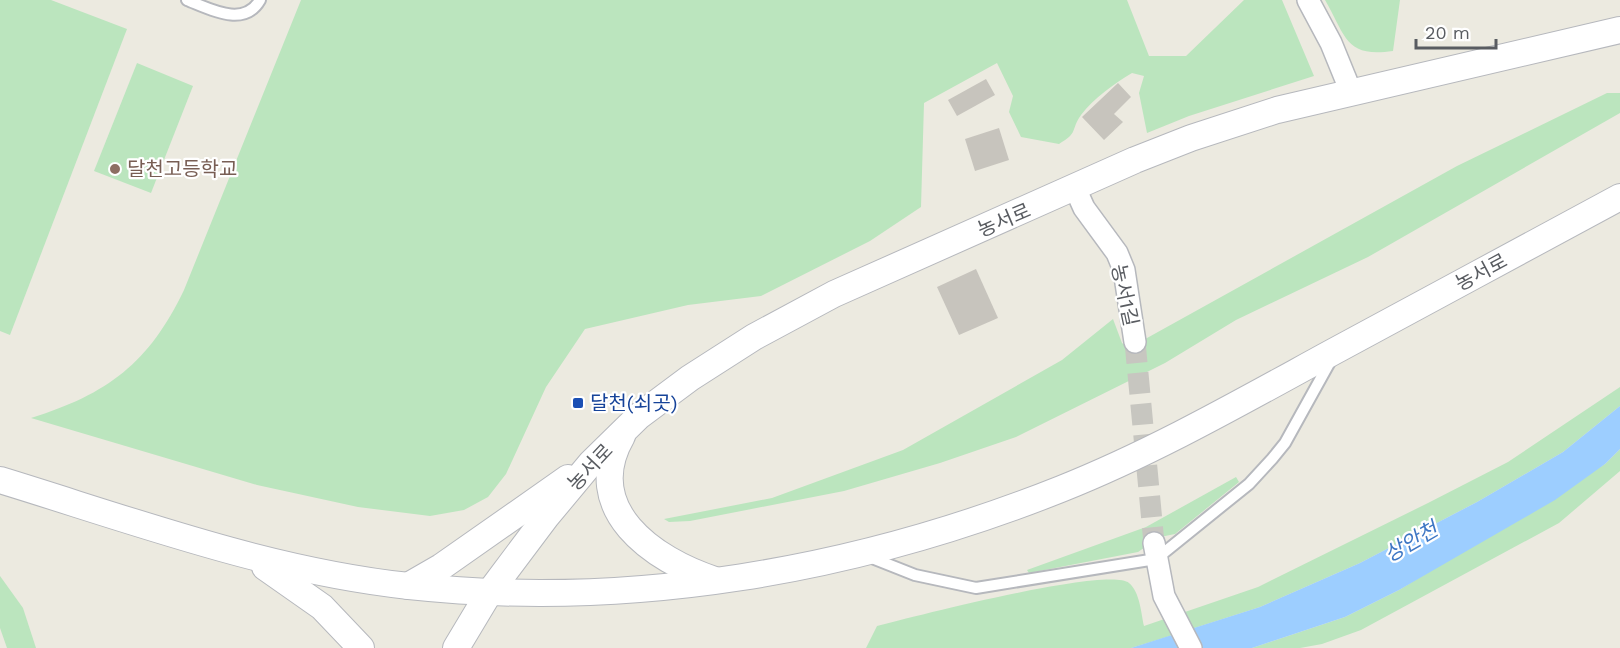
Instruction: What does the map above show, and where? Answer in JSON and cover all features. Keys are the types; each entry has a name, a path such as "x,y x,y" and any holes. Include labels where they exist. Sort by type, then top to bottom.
{"street":[{"path":"1308,0 1331,43 1352,92"},
{"name":"농서로","path":"456,648 489,592 591,463 627,428 690,378 754,337 824,299 1191,138 1277,110 1620,30"},
{"name":"농서1길","path":"1075,188 1084,208 1117,253 1124,270 1134,342"},
{"name":"농서로","path":"489,592 577,593 721,582 861,554 971,522 1062,489 1131,458 1620,197"},
{"path":"627,428 616,448 611,466 612,492 617,509 640,541 651,551 683,569 721,582"},
{"path":"408,586 451,560 591,463"},
{"path":"0,480 238,552 298,567 408,586 489,592"},
{"path":"1155,551 1170,611 1191,648"},
{"path":"238,552 298,588 346,629 361,648"}],"lane":[{"path":"187,0 233,15 244,14 256,7 260,0"},
{"path":"861,554 915,575 976,588 1155,551 1249,484 1272,459 1309,403 1335,351"}],"green space":[{"path":"0,0 51,0 127,29 10,335 0,331"},
{"path":"301,0 1127,0 1149,56 1186,56 1244,0 1282,0 1314,76 1189,116 1147,133 1139,93 1144,76 1132,73 1092,103 1081,115 1072,134 1059,144 1021,137 1009,112 1013,96 997,63 924,103 921,207 870,241 761,296 688,305 585,329 546,387 506,474 488,497 464,510 430,516 358,507 257,485 31,418 58,409 104,386 141,356 171,315 184,290"},
{"path":"1325,0 1400,0 1393,51 1365,51 1349,42"},
{"path":"137,63 193,86 151,193 94,171"},
{"path":"1607,93 1620,93 1620,113 1368,257 1236,320 1165,363 1016,437 940,463 844,491 690,521 669,522 664,519 772,498 903,450 1062,360 1113,319 1122,343 1129,348 1457,166"},
{"path":"1620,387 1620,406 1563,452 1477,502 1360,563 1260,607 1131,648 866,648 877,626 1008,595 1086,581 1114,580 1129,583 1138,597 1144,626 1258,587 1508,462"},
{"path":"1620,449 1620,471 1559,523 1361,630 1322,644 1300,648 1252,648 1345,617 1399,590 1605,464"},
{"path":"1236,477 1239,482 1175,534 1160,537 1138,552 1029,573 1027,570 1146,527"},
{"path":"0,576 23,608 36,648 7,648 0,628"}],"water":[{"name":"상안천","path":"1620,406 1620,449 1605,464 1555,500 1399,590 1345,617 1252,648 1131,648 1260,607 1360,563 1477,502 1563,452"}],"building":[{"path":"986,79 995,95 957,116 948,100"},
{"path":"1118,83 1131,97 1114,114 1123,122 1104,140 1082,117"},
{"path":"999,128 1009,160 975,171 965,139"},
{"path":"976,269 998,318 959,335 937,287"}],"tunnel":[{"path":"1135,342 1154,543"}],"place":[{"name":"달천고등학교","path":"115,169"},
{"name":"달천(쇠곳)","path":"578,403"}]}
